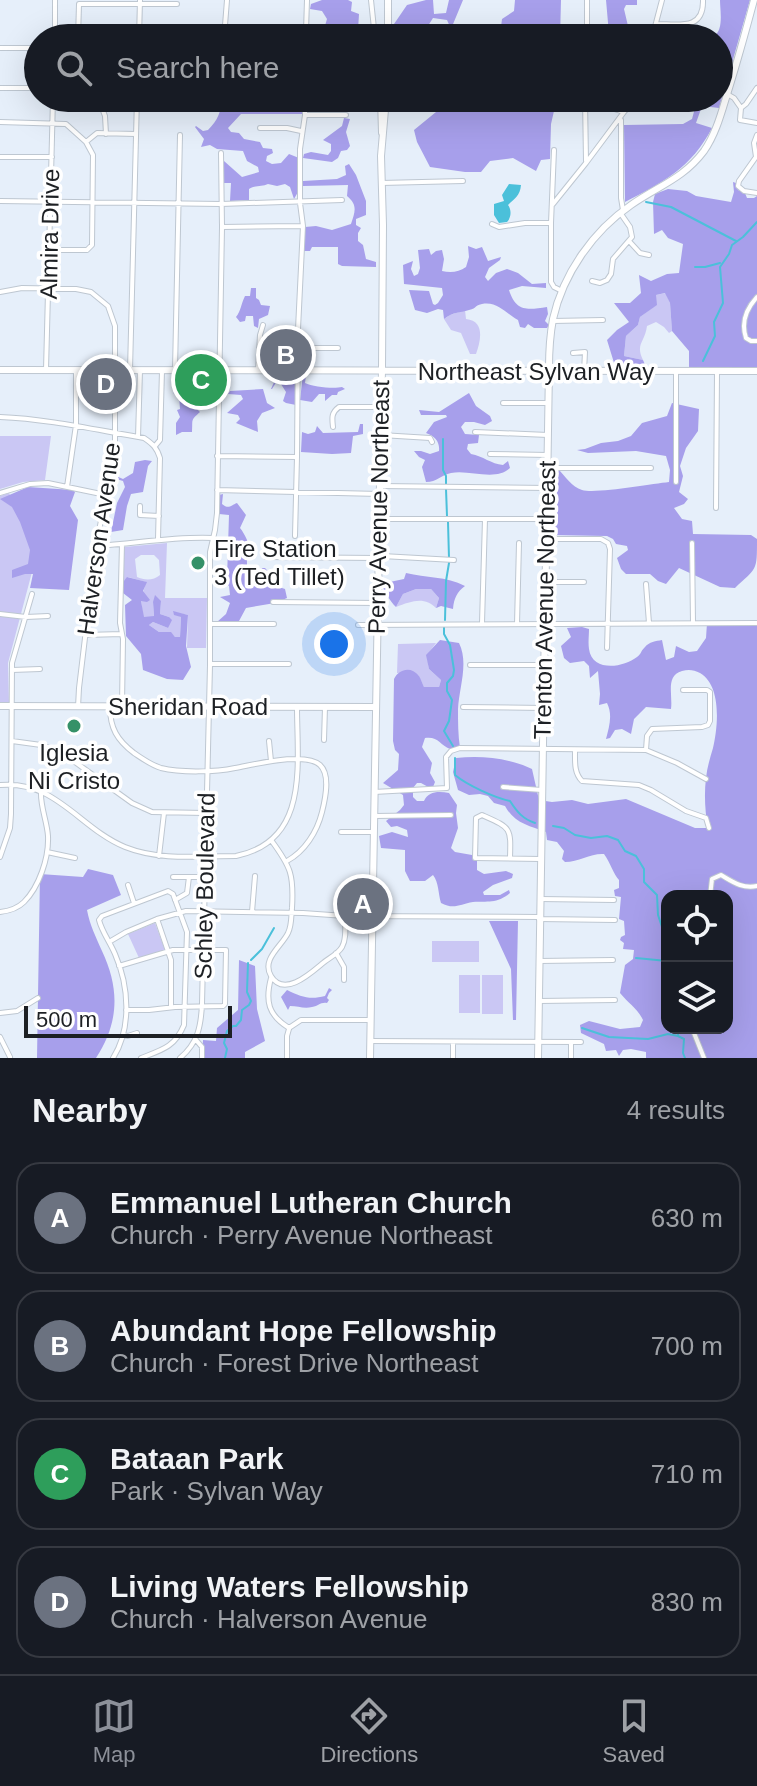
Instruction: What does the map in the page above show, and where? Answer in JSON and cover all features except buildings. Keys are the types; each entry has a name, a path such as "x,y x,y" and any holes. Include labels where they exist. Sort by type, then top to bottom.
{"main road":[{"path":"388,0 388,24"},
{"name":"Trenton Avenue Northeast","path":"733,75 755,4"},
{"name":"Perry Avenue Northeast","path":"370,1058 382,371 383,112"},
{"name":"Trenton Avenue Northeast","path":"538,1058 548,403 553,321 562,291 585,251 622,212 679,177 696,160 713,135 721,112"},
{"name":"Northeast Sylvan Way","path":"0,370 757,371"},
{"name":"Sheridan Road","path":"0,706 376,707"}],"street":[{"path":"55,0 55,24"},
{"path":"225,24 227,0"},
{"path":"306,24 307,0"},
{"path":"371,0 374,24"},
{"path":"587,0 587,24"},
{"path":"662,0 656,24 695,21 703,10 703,0"},
{"path":"139,24 140,2"},
{"path":"78,24 79,4 177,4"},
{"path":"0,48 24,48"},
{"path":"0,88 24,88"},
{"path":"741,108 757,88"},
{"path":"733,97 741,108 740,120 757,123"},
{"name":"Almira Drive","path":"46,370 52,112"},
{"path":"104,112 106,134"},
{"path":"130,370 137,112"},
{"path":"585,112 586,163"},
{"path":"552,206 624,112"},
{"path":"295,536 303,226 300,203 302,132 305,115 346,115"},
{"path":"592,281 600,283 607,280 613,257 632,237 622,212 621,120"},
{"path":"0,122 66,124 86,142 93,155 92,245 87,250 50,250"},
{"path":"260,128 287,128 302,132"},
{"path":"86,142 97,133 137,134"},
{"path":"175,370 180,135"},
{"path":"757,135 754,143 756,157 738,186 744,191 757,193"},
{"path":"554,150 551,282 562,291"},
{"name":"Schley Boulevard","path":"196,1040 201,1027 202,1007 210,552 216,522 217,490 221,153"},
{"path":"0,157 52,157"},
{"path":"381,183 463,181"},
{"path":"0,201 221,204 342,200"},
{"path":"492,224 499,227 551,223"},
{"path":"222,227 303,226"},
{"path":"629,241 640,253 649,255"},
{"name":"Halverson Avenue","path":"0,292 22,288 91,292 108,306 115,326 115,449 96,546 78,707"},
{"path":"757,297 749,307 744,327 746,338 757,341"},
{"path":"553,321 603,320"},
{"path":"258,370 263,325"},
{"path":"298,348 338,348"},
{"path":"573,353 585,352 584,372"},
{"path":"67,487 76,425 76,370"},
{"path":"138,437 140,370"},
{"path":"155,446 160,440 162,371"},
{"path":"676,372 676,482"},
{"path":"716,508 717,372"},
{"path":"503,403 548,403"},
{"path":"333,427 332,416 339,407 381,407"},
{"path":"0,417 28,418 115,432 144,438 155,446 160,458 158,539"},
{"path":"475,432 548,435"},
{"path":"381,435 430,438 432,442"},
{"path":"490,454 548,455"},
{"path":"217,456 297,457"},
{"path":"547,468 651,468"},
{"path":"0,493 30,484 48,483 106,495"},
{"path":"217,490 547,488"},
{"path":"140,506 140,515 159,516"},
{"path":"379,519 547,519"},
{"path":"482,623 485,519"},
{"path":"96,546 158,539 213,538"},
{"path":"547,539 601,539 608,543 607,648"},
{"path":"517,624 519,543"},
{"path":"692,543 693,623"},
{"path":"122,544 122,707"},
{"path":"266,557 454,560"},
{"path":"546,582 584,582"},
{"path":"646,584 649,623"},
{"path":"0,857 11,814 12,670 32,594"},
{"path":"273,602 378,603"},
{"path":"0,614 48,616"},
{"path":"358,625 757,623"},
{"path":"210,624 274,624"},
{"path":"85,635 122,634"},
{"path":"210,664 289,664"},
{"path":"470,665 544,665"},
{"path":"12,670 40,669"},
{"path":"646,750 647,736 652,729 708,725 710,692 683,690"},
{"path":"110,707 112,728 117,737 126,747 159,767 207,770 297,760 316,762 322,766 325,795 319,823 301,852 287,861"},
{"path":"0,785 27,786 52,796 116,843 144,853 159,856 236,856 271,840 284,825 294,803 297,707"},
{"path":"324,740 325,707"},
{"path":"463,707 544,708"},
{"path":"12,741 41,745 61,752 132,803 152,812 206,813"},
{"path":"269,741 271,761"},
{"path":"374,792 447,788 446,757 460,748 646,750 706,779"},
{"path":"575,751 576,769 582,781 639,785 686,811 706,818 709,828"},
{"path":"503,787 542,790"},
{"path":"0,912 12,910 24,901 38,879 48,838 41,791"},
{"path":"159,856 164,813"},
{"path":"374,816 451,815"},
{"path":"510,858 510,835 506,826 478,816 475,858 540,859"},
{"path":"341,832 373,832"},
{"path":"0,836 7,838"},
{"path":"271,840 287,861 293,884 289,931 269,959 271,978 268,996 272,1014 289,1028"},
{"path":"47,852 75,858"},
{"path":"711,890 712,879 721,875 748,888 757,886"},
{"path":"252,912 255,876"},
{"path":"173,877 206,877"},
{"path":"175,900 187,893 189,877"},
{"path":"128,885 134,903"},
{"path":"114,1058 123,1035 125,991 119,966 99,920 102,916 170,891 187,929 184,1025 178,1038 169,1046 141,1058"},
{"path":"540,899 614,900"},
{"path":"109,942 126,932 180,912 615,920"},
{"path":"271,978 286,985 297,982 336,953 344,941 345,916"},
{"path":"157,919 169,951 171,1007"},
{"path":"119,966 169,951 226,950 224,1005 126,1010"},
{"path":"336,953 344,967 344,980"},
{"path":"539,961 613,960"},
{"path":"0,1013 17,1011 38,998"},
{"path":"539,1001 615,1000"},
{"path":"287,1058 289,1028 301,1020 370,1020"},
{"path":"123,1035 137,1033"},
{"path":"694,1034 704,1058"},
{"path":"0,1037 10,1057"},
{"path":"180,1058 196,1040 202,1047 202,1058"},
{"path":"370,1041 581,1042"},
{"path":"453,1042 453,1058"},
{"path":"571,1043 571,1058"}],"shaded area":[{"path":"322,0 348,0 352,2 351,11 359,14 358,24 326,24 327,19 322,11 310,9 311,4"},
{"path":"433,0 434,14 446,13 449,0 463,0 453,24 433,18 429,24 394,24 407,5"},
{"path":"515,0 561,0 560,24 501,24 502,19 514,11"},
{"path":"606,0 637,0 637,5 626,5 624,9 628,24 608,24"},
{"path":"720,0 750,0 733,59 733,24 720,24"},
{"path":"220,112 302,112 241,114 228,128 244,139 260,142 263,148 272,149 273,153 267,156 266,161 272,164 281,163 289,154 299,158 298,192 294,199 290,187 285,184 268,184 249,189 249,200 230,201 231,183 224,183 224,161 242,177 259,172 258,167 247,161 243,151 217,149 210,145 201,147 204,139 195,127 208,130"},
{"path":"436,112 554,112 550,159 541,160 536,171 513,158 490,161 481,172 430,167 414,130"},
{"path":"694,112 700,112 696,123 712,128 695,154 652,188 625,202 624,125 683,124 692,119"},
{"path":"344,118 350,119 346,132 350,146 347,150 341,151 332,162 303,158 304,154 311,152 328,155 331,144 323,140 342,126"},
{"path":"349,164 366,201 366,215 356,219 356,225 361,228 358,241 363,245 366,259 376,262 376,267 338,264 338,247 312,247 310,251 304,251 305,227 332,230 351,224 355,209 347,196 348,185 303,186 303,181 337,179 346,175 345,166"},
{"path":"733,182 747,198 757,196 757,372 689,371 689,351 672,331 670,303 665,293 656,295 657,305 640,317 638,325 626,336 624,356 643,360 646,367 615,366 607,340 629,322 614,303 630,303 641,293 639,275 651,281 679,273 683,244 668,238 662,230 654,234 655,194 668,189 687,191 696,196 731,202"},
{"path":"509,184 521,185 517,196 508,205 510,216 507,222 499,223 494,215 494,204 504,201 502,195"},
{"path":"468,246 476,249 482,247 488,261 501,257 489,268 485,277 488,281 496,273 507,269 532,284 546,283 546,288 522,286 509,290 515,302 523,308 547,307 547,328 534,328 528,324 525,328 520,327 518,320 497,306 488,304 444,319 443,310 427,313 415,310 409,290 429,291 435,305 443,295 442,288 404,284 403,265 413,261 411,269 414,276 420,268 418,250 429,249 431,255 442,250 442,271 458,271 466,267"},
{"path":"251,288 256,288 256,298 261,305 270,306 268,315 259,319 258,328 254,326 253,316 246,316 245,321 240,322 236,317 245,296 250,296"},
{"path":"666,293 672,331 669,333 656,322 647,326 640,346 643,360 624,356 626,336 638,325 640,317 656,305 656,295"},
{"path":"465,310 466,319 479,327 476,354 470,354 461,333 451,330 444,319"},
{"path":"219,370 219,393 184,393 184,371"},
{"path":"273,374 297,375 296,405 283,401 286,392 279,381 271,389 275,380"},
{"path":"303,374 306,375 305,383 345,389 325,401 325,394 319,394 312,402 300,400"},
{"path":"186,383 194,383 215,394 199,399 195,407 200,412 193,420 192,432 176,435 176,423 180,417 177,410 180,409 179,395 173,393"},
{"path":"263,389 267,403 275,408 262,413 257,421 258,432 236,423 240,419 238,415 227,413 243,399 241,395 228,394 230,391"},
{"path":"469,393 476,406 492,421 485,425 465,422 461,427 465,434 479,435 478,443 468,444 467,449 471,454 495,463 503,465 508,461 510,468 489,475 451,473 426,482 422,467 425,460 414,451 430,454 439,451 436,440 426,433 434,422 447,417 421,415 419,410 439,412"},
{"path":"672,403 699,409 698,431 686,448 680,466 683,476 679,492 688,499 674,508 682,519 692,521 693,534 751,535 757,539 754,568 735,588 720,587 679,568 666,584 650,574 626,574 617,558 628,550 627,546 616,544 607,536 551,535 551,472 558,469 575,486 589,491 669,482 666,456 636,451 588,453 577,450 631,436 642,423 667,416"},
{"path":"360,424 363,424 363,434 353,436 351,453 301,452 302,432 315,432 317,426 323,433 358,432"},
{"path":"0,436 51,436 45,480 0,489"},
{"path":"152,461 148,466 143,492 131,494 123,530 111,532 117,503 125,487 123,481 113,478 114,475 123,479 133,473 135,462"},
{"path":"28,487 75,492 70,506 78,520 69,590 30,588 33,574 12,578 12,570 28,564 30,550 12,507 0,499"},
{"path":"9,493 31,538 41,538 8,663 9,703 0,703 0,496"},
{"path":"223,494 224,506 237,503 246,515 240,528 247,540 250,574 253,578 265,568 279,587 285,589 287,598 246,608 239,621 217,622 226,614 230,603 220,597 230,595 229,586 224,582 227,579 229,515 219,514 219,495"},
{"path":"167,543 165,598 207,598 206,648 187,648 188,615 173,612 181,617 180,637 170,632 159,632 149,625 153,622 168,628 169,617 160,614 161,601 153,602 154,617 143,617 141,600 146,582 128,577 123,582 124,547","holes":["141,555 154,555 159,560 160,575 148,579 137,577 135,559"]},
{"path":"406,573 465,586 456,596 453,609 436,608 439,598 431,589 416,589 403,594 396,607 380,584 404,579"},
{"path":"127,577 147,582 143,591 150,600 141,601 144,617 154,616 155,595 161,601 160,614 172,620 168,628 153,622 149,625 159,632 171,632 175,637 180,637 181,617 174,615 173,611 188,615 186,646 191,667 183,680 167,679 143,670 141,654 126,636 125,605 132,600 123,593 123,582"},
{"path":"416,589 431,589 439,598 436,608 422,601 396,607 403,594"},
{"path":"707,623 757,623 757,1058 646,1058 646,1052 631,1049 623,1050 619,1056 616,1050 606,1051 604,1044 581,1033 580,1025 589,1021 620,1029 640,1027 643,1020 620,993 625,965 633,959 634,950 623,949 624,943 620,940 625,935 624,921 619,919 621,897 615,896 614,890 619,888 619,880 606,857 599,854 565,862 562,859 564,851 557,842 547,840 546,832 517,820 505,806 494,803 488,796 469,795 458,790 453,772 456,758 504,760 532,769 539,800 572,800 588,804 626,799 695,828 708,828 705,784 715,739 717,708 707,679 691,670 677,673 672,682 671,709 646,707 634,719 631,734 622,729 615,730 606,739 610,712 607,703 599,705 598,671 590,678 589,666 584,661 570,663 564,658 561,646 571,637 567,628 582,627 589,629 591,656 602,665 624,664 637,657 647,645 662,640 666,660 674,657 676,646 689,652 697,651 706,638"},
{"path":"440,640 459,643 462,651 458,709 460,748 450,749 436,740 425,738 422,747 432,763 430,773 435,782 430,788 417,783 413,788 413,797 424,801 434,792 449,793 457,805 458,828 451,848 455,852 472,855 477,861 477,870 484,874 506,871 513,874 512,878 483,892 484,895 500,895 509,890 505,897 453,906 441,903 433,875 425,881 410,881 405,871 405,850 381,848 379,836 392,832 408,837 407,830 391,827 386,821 404,805 403,795 383,783 398,770 399,754 393,741 394,679 399,673 409,670 419,676 424,687 439,687 441,680 429,669 426,655"},
{"path":"436,643 427,655 429,669 441,680 439,687 424,687 418,675 397,673 398,644"},
{"path":"88,869 113,875 121,895 87,910 112,979 113,1019 96,1058 37,1058 40,874 83,877"},
{"path":"489,921 518,921 516,1020 513,1020 511,969"},
{"path":"155,923 165,950 139,958 128,934"},
{"path":"432,941 479,941 479,962 432,962"},
{"path":"239,960 255,966 257,1009 265,1041 245,1052 245,1058 202,1058 203,1040 216,1041 217,1028 238,1010"},
{"path":"459,975 480,975 480,1013 459,1013"},
{"path":"482,975 503,975 503,1014 482,1014"},
{"path":"329,988 332,990 327,1003 312,1007 290,1006 288,1010 281,997 287,990 306,997 320,997 325,996"}],"waterway":[{"path":"646,202 671,207 736,241"},
{"path":"703,361 715,336 714,322 723,303 720,267 732,245 757,222"},
{"path":"695,267 720,263"},
{"path":"443,439 446,484"},
{"path":"446,489 447,516"},
{"path":"448,522 449,558"},
{"path":"445,620 449,563"},
{"path":"444,627 454,670 447,683 452,700 444,731 453,746"},
{"path":"455,758 455,775 481,791 510,801 521,815 535,823"},
{"path":"553,826 591,838 607,836 618,840 625,851 636,856 644,869 644,882 657,895 661,924"},
{"path":"251,960 262,949 274,928"},
{"path":"636,958 661,960"},
{"path":"225,1058 227,1031 241,1020 242,1010 251,1001 247,992 248,963"},
{"path":"582,1028 609,1037 648,1039 668,1034 678,1036"},
{"path":"678,1034 684,1039 685,1058"}],"place":[{"name":"Abundant Hope Fellowship","path":"286,355"},
{"name":"Bataan Park","path":"201,380"},
{"name":"Living Waters Fellowship","path":"106,384"},
{"name":"Fire Station 3 (Ted Tillet)","path":"198,563"},
{"name":"Iglesia Ni Cristo","path":"74,726"},
{"name":"Emmanuel Lutheran Church","path":"363,904"}]}
